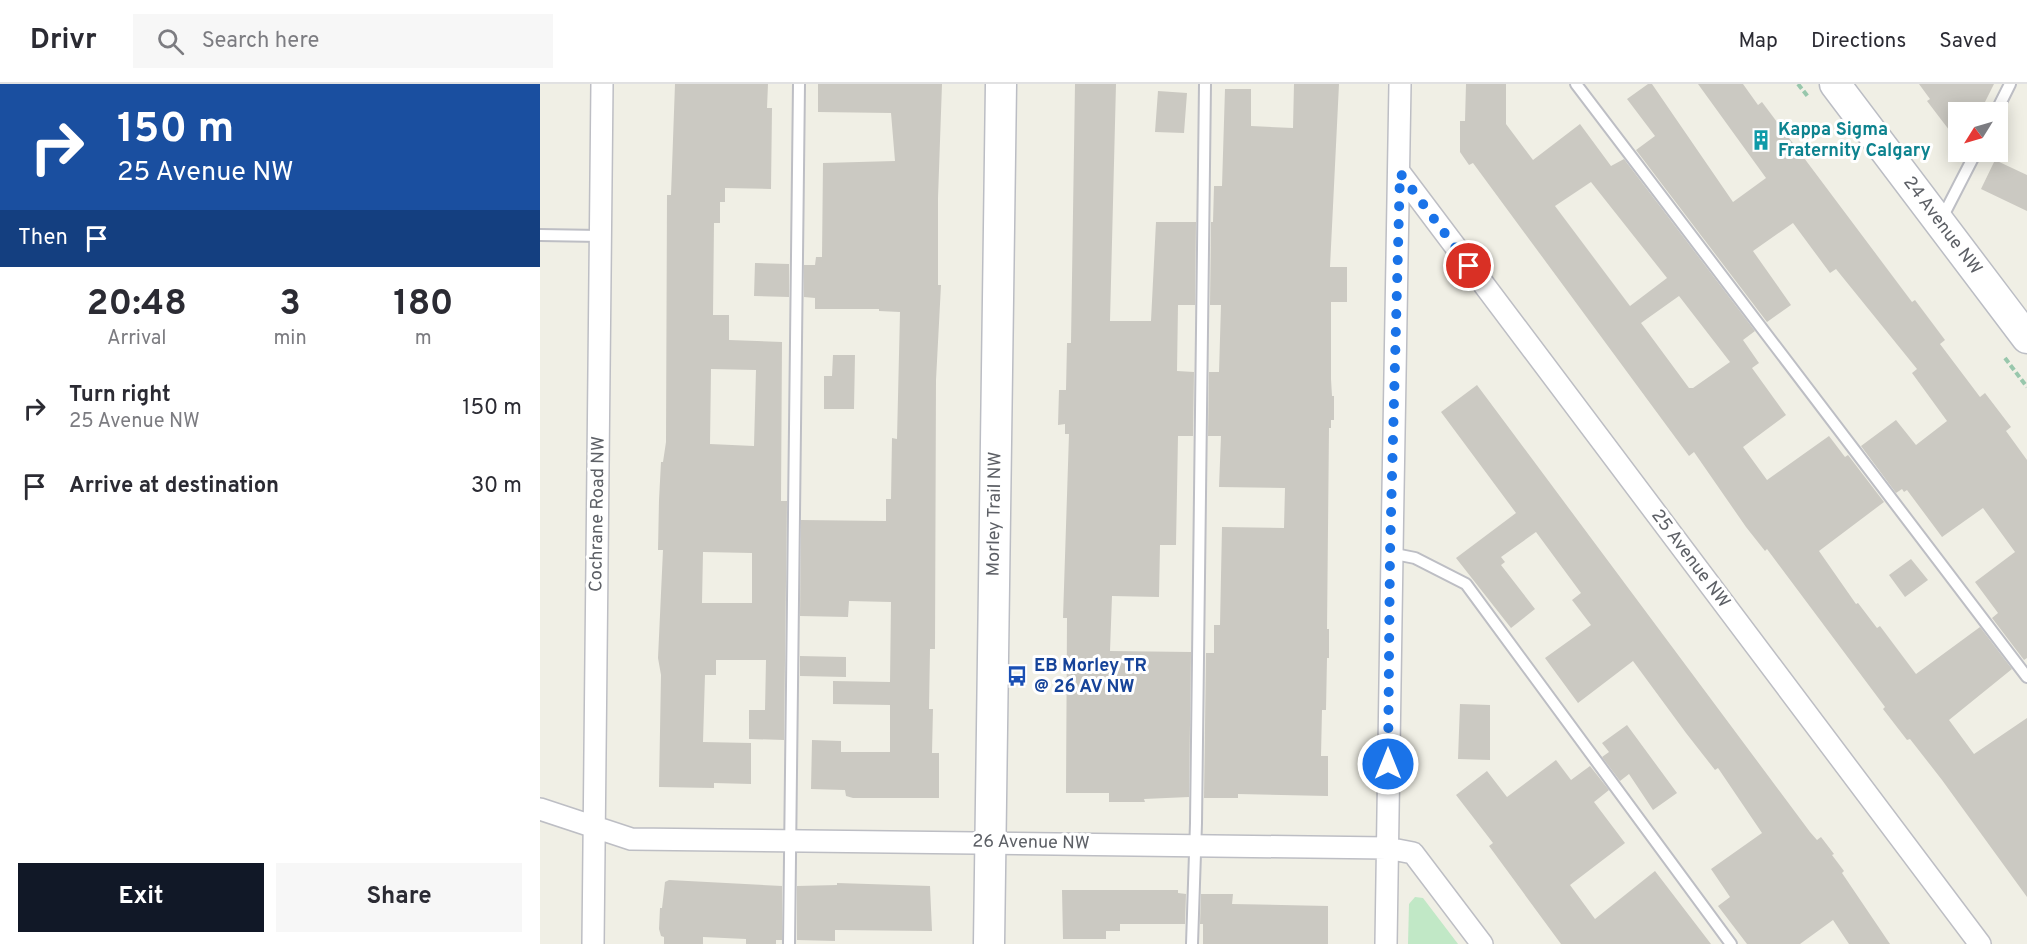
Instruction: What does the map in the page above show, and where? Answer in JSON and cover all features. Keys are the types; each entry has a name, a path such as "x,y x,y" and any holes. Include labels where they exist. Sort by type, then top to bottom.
{"street":[{"name":"Cochrane Road NW","path":"593,944 602,84"},
{"name":"Morley Trail NW","path":"989,944 1001,84"},
{"path":"1386,944 1390,553 1400,173 1400,84"},
{"name":"24 Avenue NW","path":"1835,84 2027,339"},
{"name":"25 Avenue NW","path":"1400,173 1980,944"},
{"name":"26 Avenue NW","path":"540,809 631,839 1387,848 1413,853 1482,944"}],"lane":[{"path":"789,944 799,84"},
{"path":"1192,944 1205,84"},
{"path":"1576,84 2027,677"},
{"path":"2001,102 2010,84"},
{"path":"1940,223 1971,162"},
{"path":"540,235 600,236"},
{"path":"1390,553 1415,558 1466,584 1731,944"}],"green space":[{"path":"1415,897 1423,898 1458,944 1408,944 1409,904"}],"building":[{"path":"675,84 768,84 767,108 772,108 771,189 725,188 725,202 720,202 720,223 714,223 713,315 729,315 729,340 782,342 781,501 787,501 784,740 749,739 749,710 765,710 766,660 716,660 716,675 705,675 703,742 751,743 751,784 714,783 714,788 659,787 661,675 658,658 663,550 658,550 659,500 661,462 663,462 666,442 667,195 671,195","holes":["711,369 756,370 754,446 710,444","703,552 752,553 752,603 702,603"]},
{"path":"818,84 942,84 938,198 938,285 941,285 936,380 935,649 930,649 929,709 933,709 932,753 939,753 939,798 853,798 846,796 845,790 811,789 812,740 841,741 841,752 890,752 890,705 833,704 833,681 890,682 891,602 849,601 848,617 800,616 801,520 886,521 886,499 891,499 892,438 897,439 900,312 879,311 879,309 815,309 815,298 804,297 804,265 815,265 816,257 822,257 823,163 895,161 891,113 818,112"},
{"path":"1075,84 1116,84 1110,321 1151,321 1156,222 1196,222 1195,305 1178,305 1177,371 1194,372 1193,436 1178,436 1176,545 1160,545 1159,597 1112,596 1110,651 1191,652 1189,797 1144,799 1145,802 1109,802 1109,793 1066,793 1067,618 1063,618 1069,434 1065,434 1065,424 1058,425 1059,390 1066,390 1067,343 1071,343"},
{"path":"1294,84 1339,84 1330,267 1347,267 1347,302 1331,302 1331,379 1334,420 1331,420 1331,428 1329,428 1327,629 1329,629 1329,658 1327,658 1326,710 1322,710 1321,756 1328,756 1328,796 1238,794 1238,798 1204,798 1206,653 1214,653 1214,625 1220,625 1222,527 1284,528 1285,488 1219,487 1221,436 1208,436 1209,372 1219,372 1221,305 1210,305 1211,222 1213,222 1214,186 1222,186 1225,89 1251,89 1251,126 1293,128"},
{"path":"1466,84 1506,84 1506,124 1533,160 1580,124 1611,166 1624,159 1755,331 1743,340 1759,363 1752,368 1786,415 1743,447 1767,480 1829,436 1845,457 1848,455 1884,502 1819,551 1856,604 1858,603 1877,628 1880,626 1916,674 1980,627 2012,669 1949,720 1974,754 2027,718 2027,897 1942,780 1883,709 1885,707 1767,549 1765,551 1746,527 1694,452 1689,456 1473,163 1469,165 1460,152 1460,121 1465,121","holes":["1591,182 1667,278 1630,306 1555,206","1679,296 1730,362 1693,388 1689,388 1641,323"]},
{"path":"1648,84 1652,84 1733,202 1766,178 1698,84 1743,84 1758,105 1762,102 1912,302 1915,300 1945,340 1940,344 1980,397 1985,393 2011,427 2006,431 2027,460 2027,658 2024,660 1992,618 1998,613 1975,582 2015,552 1983,508 1942,537 1907,490 1904,492 1902,489 1896,493 1861,446 1896,420 1916,445 1947,421 1912,373 1917,369 1836,269 1830,273 1793,223 1753,251 1791,305 1767,322 1636,150 1655,136 1627,99"},
{"path":"1919,84 1994,84 1985,102 1948,102 1948,129 1927,101 1930,99"},
{"path":"1158,91 1187,93 1184,133 1155,132"},
{"path":"1994,162 1999,162 2027,175 2027,211 1981,189"},
{"path":"755,263 789,264 789,297 754,296"},
{"path":"833,355 855,355 854,409 824,409 824,376 832,376"},
{"path":"1477,385 1810,832 1817,840 1821,837 1834,854 1832,855 1844,871 1842,873 1890,944 1849,944 1833,920 1800,944 1747,944 1718,906 1730,897 1711,869 1762,833 1718,768 1715,770 1633,661 1578,703 1545,658 1591,625 1572,600 1581,593 1536,532 1501,557 1505,562 1501,565 1535,609 1511,628 1456,558 1516,513 1441,412"},
{"path":"1911,559 1928,580 1905,597 1889,575"},
{"path":"800,656 846,657 846,677 800,676"},
{"path":"1460,704 1490,705 1490,760 1458,759"},
{"path":"1627,725 1677,793 1653,810 1629,774 1620,781 1602,757 1609,752 1602,743"},
{"path":"1556,760 1571,780 1590,766 1609,790 1594,802 1625,843 1570,885 1595,919 1655,871 1711,944 1561,944 1489,846 1493,843 1456,795 1487,771 1507,797"},
{"path":"669,880 782,886 782,940 776,940 776,944 746,944 746,939 703,937 703,944 664,944 664,937 661,936 659,929 660,908 662,908 665,882"},
{"path":"837,883 930,886 932,931 835,930 835,941 797,940 797,886 837,885"},
{"path":"1062,890 1178,890 1178,893 1186,894 1185,924 1120,924 1120,931 1106,931 1106,939 1063,939"},
{"path":"1201,894 1233,894 1232,904 1328,906 1328,944 1203,944 1203,924 1200,924"}],"place":[{"name":"Kappa Sigma Fraternity Calgary","path":"1761,140"},
{"name":"EB Morley TR @ 26 AV NW","path":"1017,676"}],"route":[{"path":"1388,764 1390,553 1400,173 1469,266"}]}
